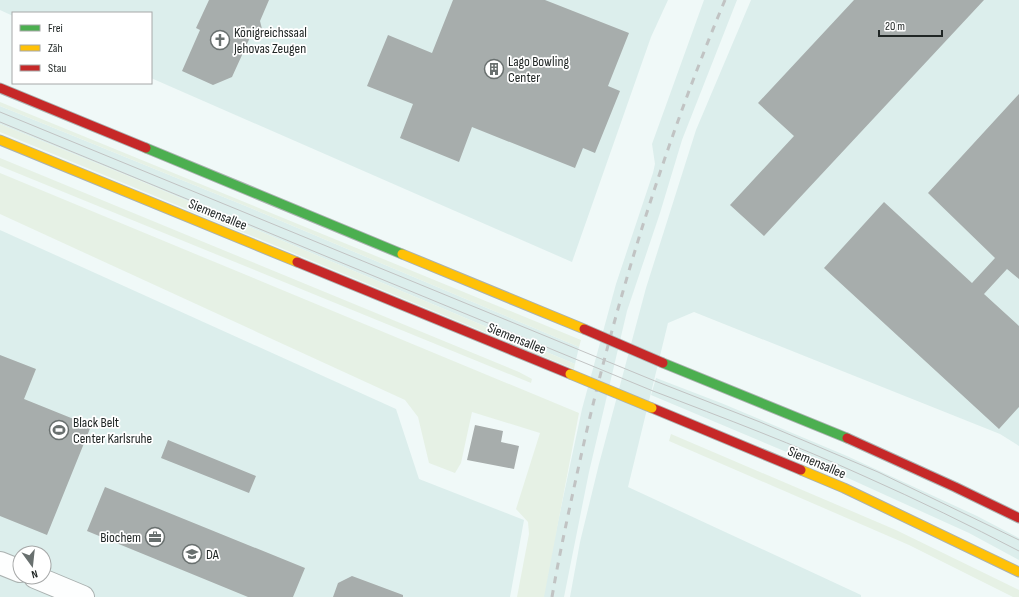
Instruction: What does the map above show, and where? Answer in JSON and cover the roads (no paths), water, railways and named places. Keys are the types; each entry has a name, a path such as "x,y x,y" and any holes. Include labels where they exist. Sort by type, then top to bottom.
{"main road":[{"path":"0,88 853,441 1019,518"},
{"name":"Siemensallee","path":"0,140 844,488 1019,572"}],"street":[{"path":"0,563 12,568"},
{"path":"52,584 83,597"}],"tram line":[{"path":"0,112 655,381 760,422 878,472 1019,540"},
{"path":"0,122 653,391 813,454 924,504 1019,551"}],"railway":[{"path":"552,597 567,520 591,414 622,294 659,175 725,0"}],"place":[{"name":"Königreichssaal Jehovas Zeugen","path":"220,40"},
{"name":"Lago Bowling Center","path":"494,69"},
{"name":"Black Belt Center Karlsruhe","path":"59,430"},
{"name":"Biochem","path":"155,537"},
{"name":"DA","path":"192,554"}]}
